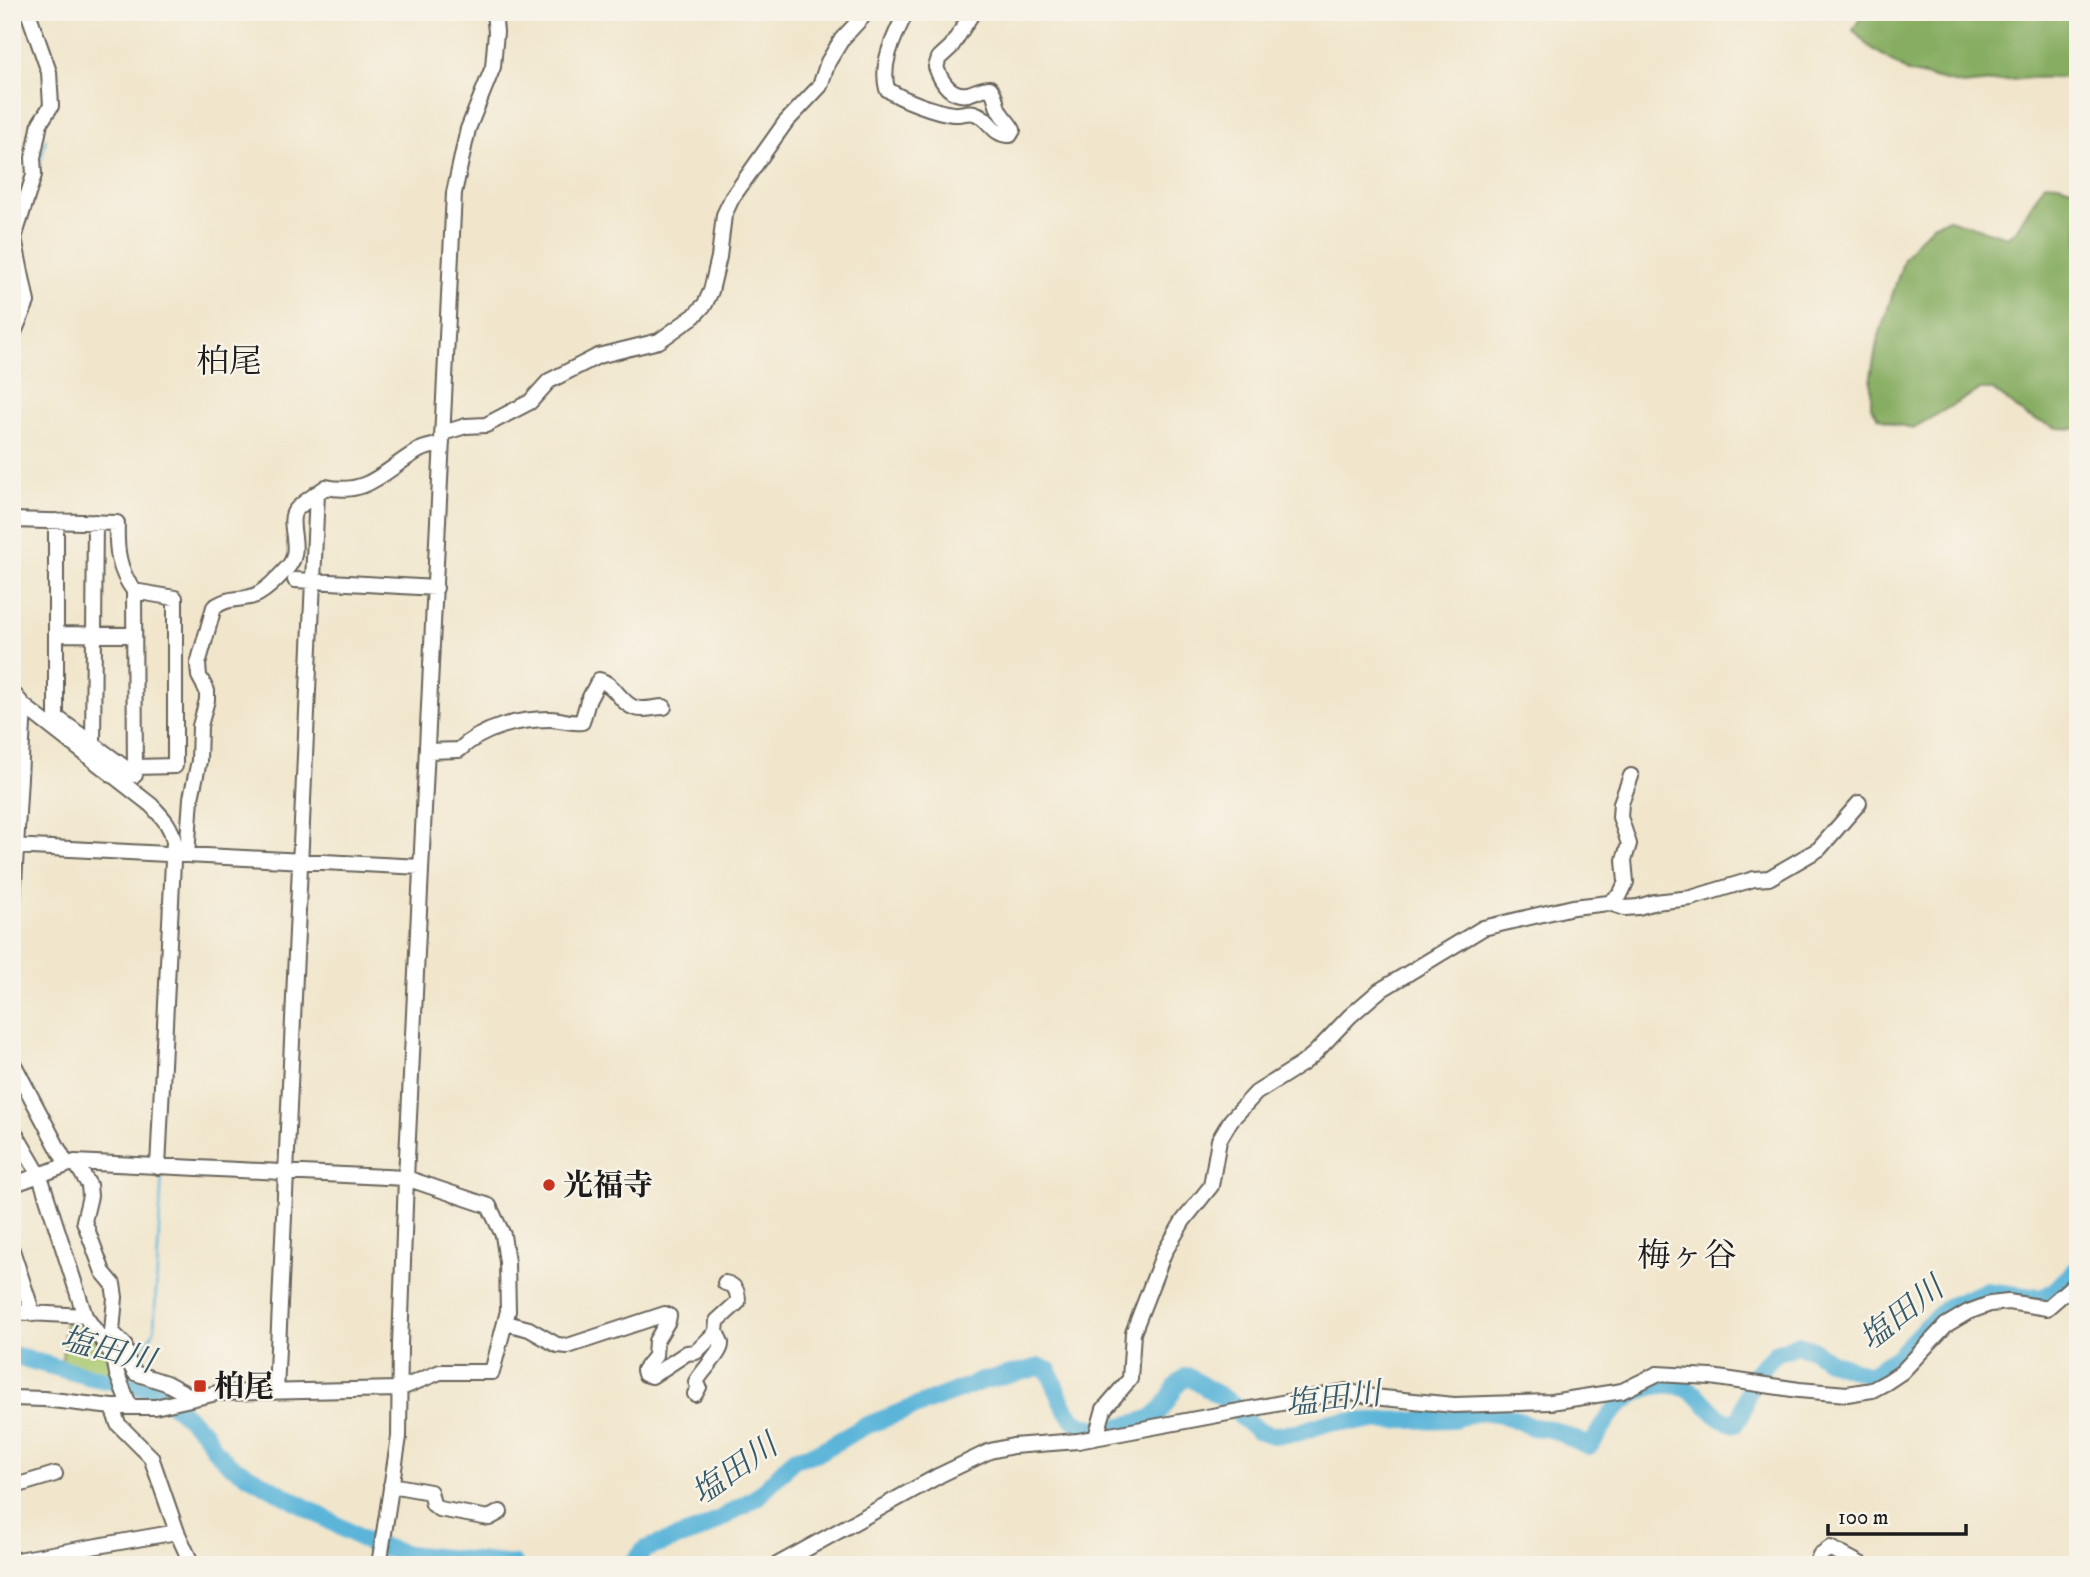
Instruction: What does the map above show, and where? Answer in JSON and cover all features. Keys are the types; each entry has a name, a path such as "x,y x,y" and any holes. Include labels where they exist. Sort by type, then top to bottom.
{"street":[{"path":"12,337 27,302 14,238 34,174 33,158 40,123 51,106 49,72 28,12"},
{"path":"379,1561 399,1437 406,1178 454,193 468,129 493,67 496,32 494,12"},
{"path":"158,1167 180,855 200,761 200,726 207,700 207,691 199,676 198,664 214,607 230,598 259,594 290,565 296,538 292,519 295,511 326,487 345,491 365,485 395,468 418,450 466,426 486,425 530,402 550,381 598,356 659,341 694,316 705,304 711,290 724,215 732,198 785,123 820,86 828,61 842,40 867,12"},
{"path":"906,12 887,56 887,89 898,97 954,115 973,112 985,118 994,130 1002,135 1010,135 1013,130 998,108 997,96 990,88 966,94 956,93 943,83 936,67 939,58 951,47 974,12"},
{"path":"276,1392 317,494"},
{"path":"12,520 117,523 119,563 126,581 134,591 134,791"},
{"path":"56,521 56,718 135,771 175,766 175,598 134,591"},
{"path":"93,745 95,522"},
{"path":"295,580 436,588"},
{"path":"56,634 134,635"},
{"path":"428,751 459,750 473,737 512,723 542,719 582,722 588,701 599,680 608,682 629,706 638,709 664,707"},
{"path":"12,692 24,706 134,791 167,823 180,855"},
{"path":"12,919 14,846 24,706"},
{"path":"1609,903 1620,895 1626,882 1624,860 1629,844 1619,817 1621,803 1632,776"},
{"path":"1096,1437 1104,1409 1130,1379 1133,1333 1164,1254 1182,1220 1210,1186 1219,1140 1231,1120 1256,1093 1302,1064 1379,991 1483,928 1573,907 1609,903 1625,908 1691,898 1769,878 1818,849 1859,803"},
{"path":"14,846 422,867"},
{"path":"12,1061 71,1164 89,1185 90,1196 84,1221 103,1272 113,1284 115,1297 111,1332 124,1344 132,1367 166,1383 189,1398"},
{"path":"12,1128 40,1176 85,1316 114,1357 117,1374 130,1407"},
{"path":"12,1185 71,1164 406,1178 489,1206 503,1235 508,1262 508,1311 492,1372 440,1372 399,1388 217,1393 189,1398 164,1407 111,1407 12,1398"},
{"path":"12,1250 33,1314"},
{"path":"777,1565 908,1492 990,1451 1013,1446 1078,1441 1346,1391 1373,1397 1454,1405 1550,1402 1622,1391 1657,1374 1711,1377 1847,1394 1872,1390 1902,1372 1946,1325 1968,1312 1990,1304 2008,1302 2047,1308 2078,1281"},
{"path":"695,1394 699,1387 696,1382 701,1372 722,1344 716,1332 717,1321 738,1303 738,1293 734,1287 725,1283"},
{"path":"12,1312 85,1316"},
{"path":"506,1324 528,1329 557,1345 568,1346 664,1314 669,1316 668,1321 656,1341 655,1356 644,1370 645,1374 652,1376 687,1353 696,1352 716,1332"},
{"path":"111,1407 118,1424 151,1457 177,1532 192,1565"},
{"path":"12,1487 55,1474"},
{"path":"391,1485 430,1492 433,1504 439,1509 489,1517 500,1512"},
{"path":"12,1561 66,1559 177,1532"},
{"path":"1816,1565 1820,1555 1830,1548 1862,1565"}],"green space":[{"path":"1864,12 2078,12 2078,77 2030,78 1963,85 1908,72 1867,45 1853,30"},
{"path":"2045,183 2078,190 2078,429 2057,428 2028,417 1993,390 1980,390 1913,428 1893,424 1878,417 1871,407 1871,376 1877,342 1904,259 1916,242 1934,224 1949,219 2007,237 2016,230"},
{"path":"65,1319 82,1319 111,1358 113,1377 62,1363"}],"waterway":[{"path":"40,163 46,139"},
{"path":"12,374 15,341"},
{"path":"135,1365 154,1331 162,1171"},
{"name":"塩田川","path":"632,1565 645,1549 703,1529 757,1497 794,1459 819,1452 865,1426 982,1381 1040,1367 1049,1371 1067,1411 1082,1425 1093,1428 1126,1425 1153,1417 1161,1410 1178,1383 1187,1376 1236,1406 1241,1417 1257,1430 1272,1435 1297,1433 1330,1422 1453,1419 1482,1411 1510,1417 1532,1427 1551,1429 1589,1446 1621,1404 1647,1388 1667,1385 1687,1389 1720,1418 1735,1424 1741,1416 1753,1376 1776,1353 1797,1345 1814,1350 1829,1361 1869,1375 1896,1358 1949,1306 1986,1291 2041,1298 2053,1292 2078,1267"},
{"name":"塩田川","path":"12,1355 91,1377 158,1391 205,1433 215,1450 230,1465 371,1544 407,1554 515,1565"}],"place":[{"name":"光福寺","path":"549,1185"},
{"name":"柏尾","path":"200,1386"}],"district":[{"name":"柏尾","path":"229,360"},
{"name":"梅ヶ谷","path":"1687,1254"}]}
